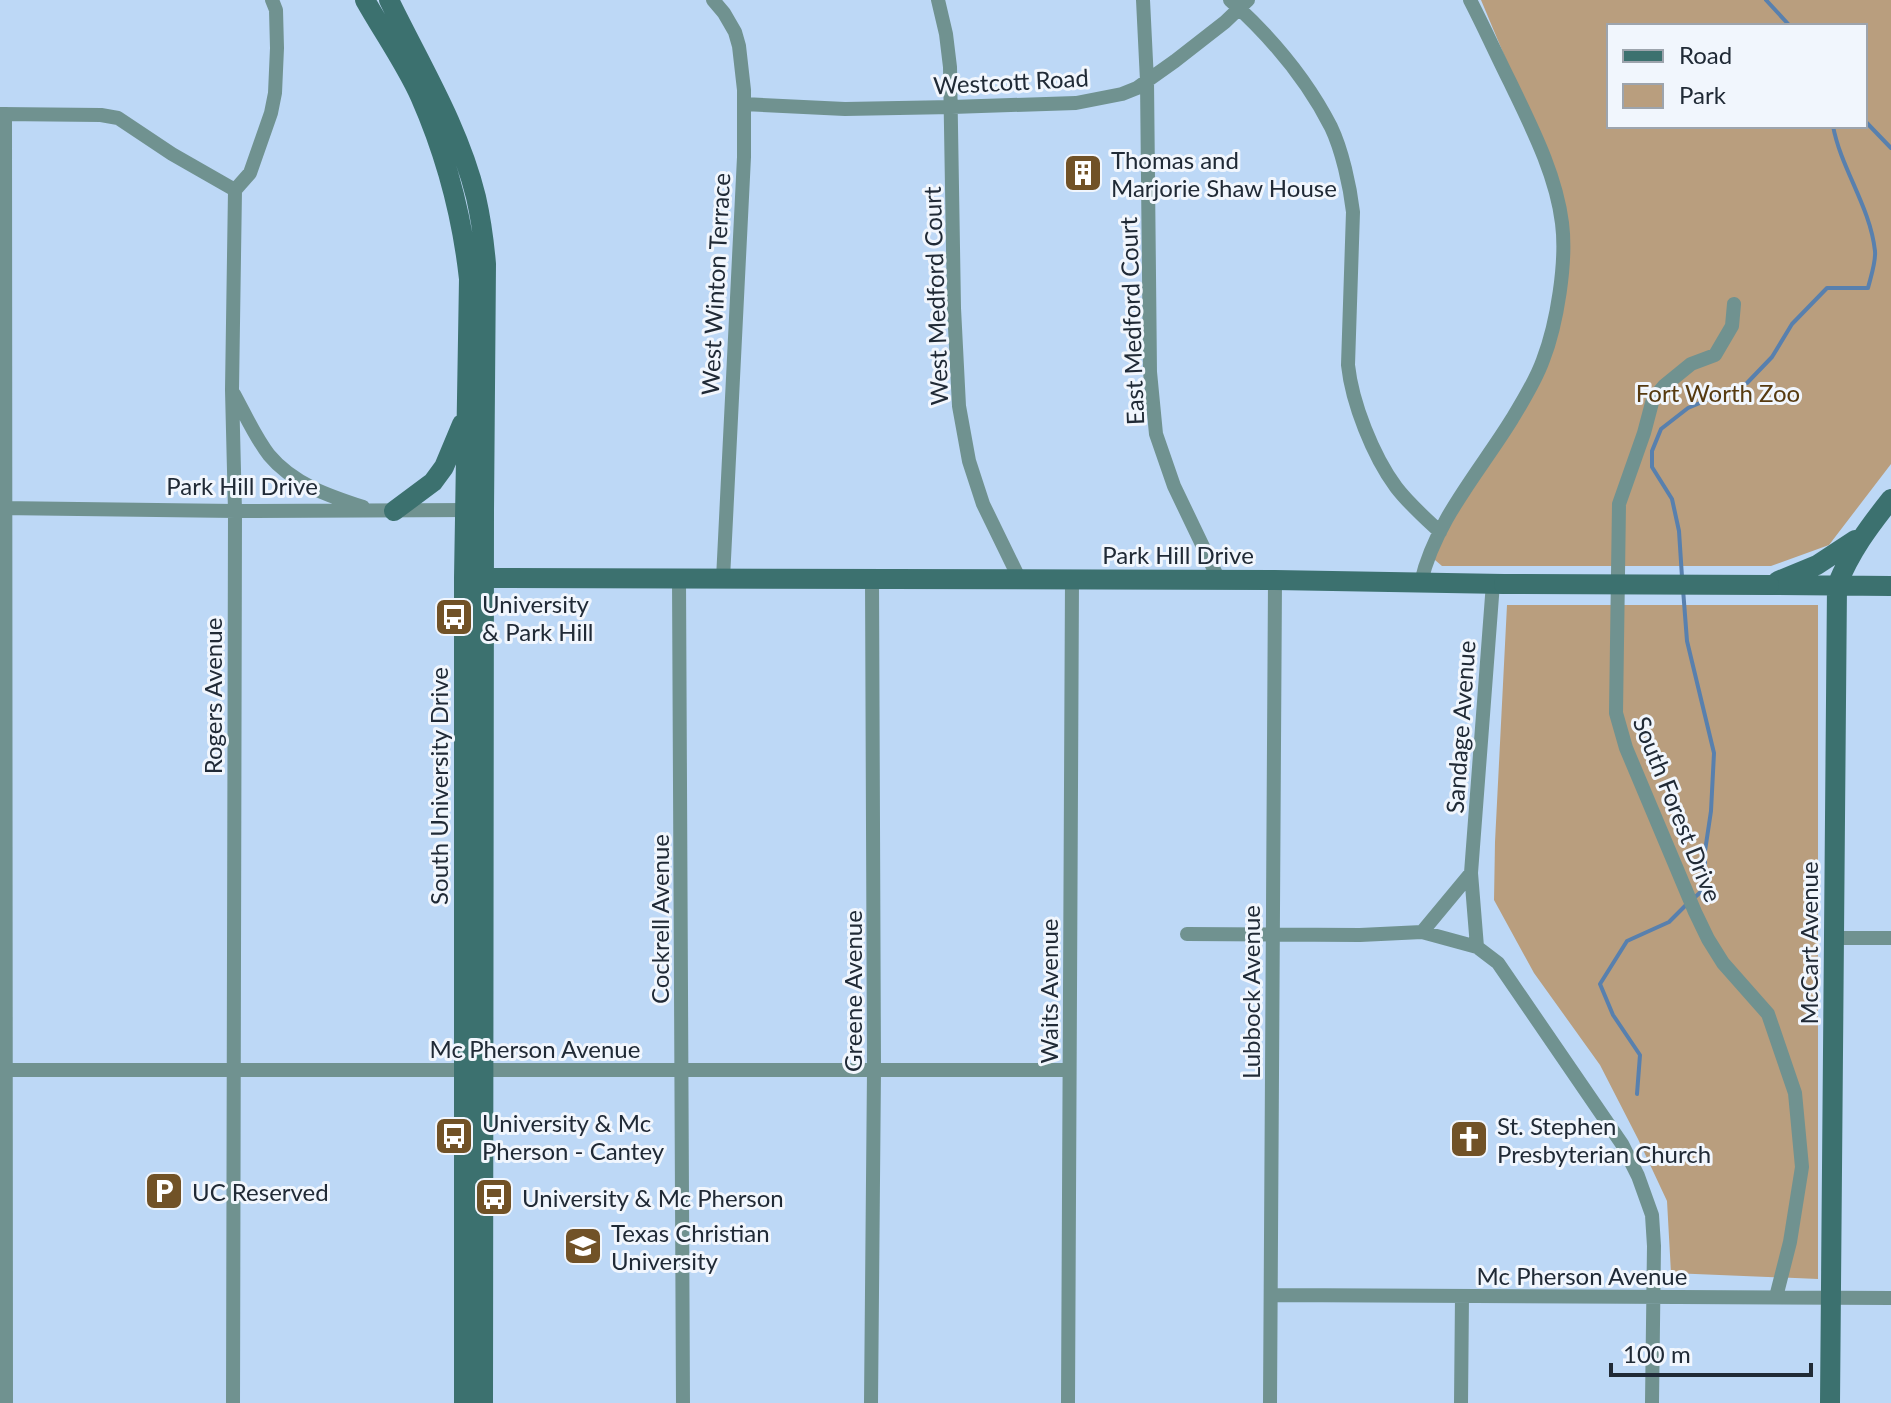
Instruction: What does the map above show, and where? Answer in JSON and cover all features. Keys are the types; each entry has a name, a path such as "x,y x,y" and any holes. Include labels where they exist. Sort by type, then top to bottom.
{"main road":[{"name":"South University Drive","path":"365,0 418,93 453,184 466,246 469,279 466,413 475,510"},
{"name":"South University Drive","path":"389,0 452,128 465,162 480,218 486,264 474,578 474,1070 483,1403"},
{"path":"384,511 433,482 444,467 466,413"},
{"name":"McCart Avenue","path":"1830,1403 1837,585 1862,535 1891,499"},
{"path":"1769,585 1817,565 1862,535"},
{"name":"Park Hill Drive","path":"474,578 1275,580 1891,586"},
{"name":"South University Drive","path":"464,1403 474,1070"}],"street":[{"path":"6,1403 2,114 101,115 118,118 235,190 250,173 275,93 277,23 272,0"},
{"name":"West Winton Terrace","path":"713,0 735,32 744,104 723,579"},
{"name":"West Medford Court","path":"938,0 949,56 952,107 954,308 959,406 969,461 983,504 1020,580"},
{"name":"East Medford Court","path":"1143,0 1147,81 1150,372 1156,434 1174,486 1219,580"},
{"path":"1421,582 1425,564 1440,532 1514,416 1543,361 1560,293 1563,259 1563,224 1553,182 1531,125 1470,0"},
{"path":"1239,3 1303,81 1332,129 1350,186 1353,212 1350,384 1385,472 1398,490 1440,532"},
{"name":"Westcott Road","path":"744,104 845,109 952,107 1076,103 1122,94 1147,81 1225,22 1239,3"},
{"name":"Rogers Avenue","path":"233,1403 235,511 232,390 235,190"},
{"name":"South Forest Drive","path":"1734,304 1732,326 1715,355 1691,364 1653,399 1619,504 1616,713 1626,748 1694,910 1723,963 1768,1014 1795,1093 1802,1167 1790,1242 1776,1297"},
{"path":"232,390 259,440 285,471 329,496 384,511"},
{"name":"Park Hill Drive","path":"3,508 475,510"},
{"name":"Cockrell Avenue","path":"679,579 683,1403"},
{"name":"Greene Avenue","path":"871,1403 874,1070 872,579"},
{"name":"Waits Avenue","path":"1068,1403 1072,580"},
{"name":"Lubbock Avenue","path":"1270,1403 1275,580"},
{"name":"Sandage Avenue","path":"1477,947 1471,873 1499,583"},
{"path":"1422,932 1471,873"},
{"path":"1187,934 1360,935 1422,932 1477,947 1498,963 1622,1144 1652,1215 1652,1403"},
{"path":"1834,938 1891,938"},
{"name":"Mc Pherson Avenue","path":"3,1070 1069,1070"},
{"name":"Mc Pherson Avenue","path":"1272,1295 1891,1298"},
{"path":"1461,1403 1462,1296"}],"green space":[{"name":"Fort Worth Zoo","path":"1481,0 1891,0 1891,464 1829,545 1771,566 1442,566 1435,560 1434,550 1544,370 1566,266 1536,131"},
{"path":"1507,605 1818,605 1818,1279 1671,1273 1667,1201 1638,1139 1600,1065 1534,973 1494,900"}],"waterway":[{"path":"1766,0 1788,24"},
{"path":"1867,123 1891,148"},
{"path":"1682,577 1679,531 1672,499 1652,467 1652,451 1661,429 1688,408 1747,383 1772,357 1792,324 1827,288 1868,288 1875,255 1872,234 1834,128"},
{"path":"1683,589 1687,641 1714,753 1705,851 1705,888 1693,899"},
{"path":"1637,1094 1640,1055 1613,1015 1600,984 1627,941 1669,922 1686,905"}],"place":[{"name":"Thomas and Marjorie Shaw House","path":"1083,173"},
{"name":"University & Park Hill","path":"454,617"},
{"name":"University & Mc Pherson - Cantey","path":"454,1136"},
{"name":"St. Stephen Presbyterian Church","path":"1469,1139"},
{"name":"UC Reserved","path":"164,1191"},
{"name":"University & Mc Pherson","path":"494,1197"},
{"name":"Texas Christian University","path":"583,1246"}]}
